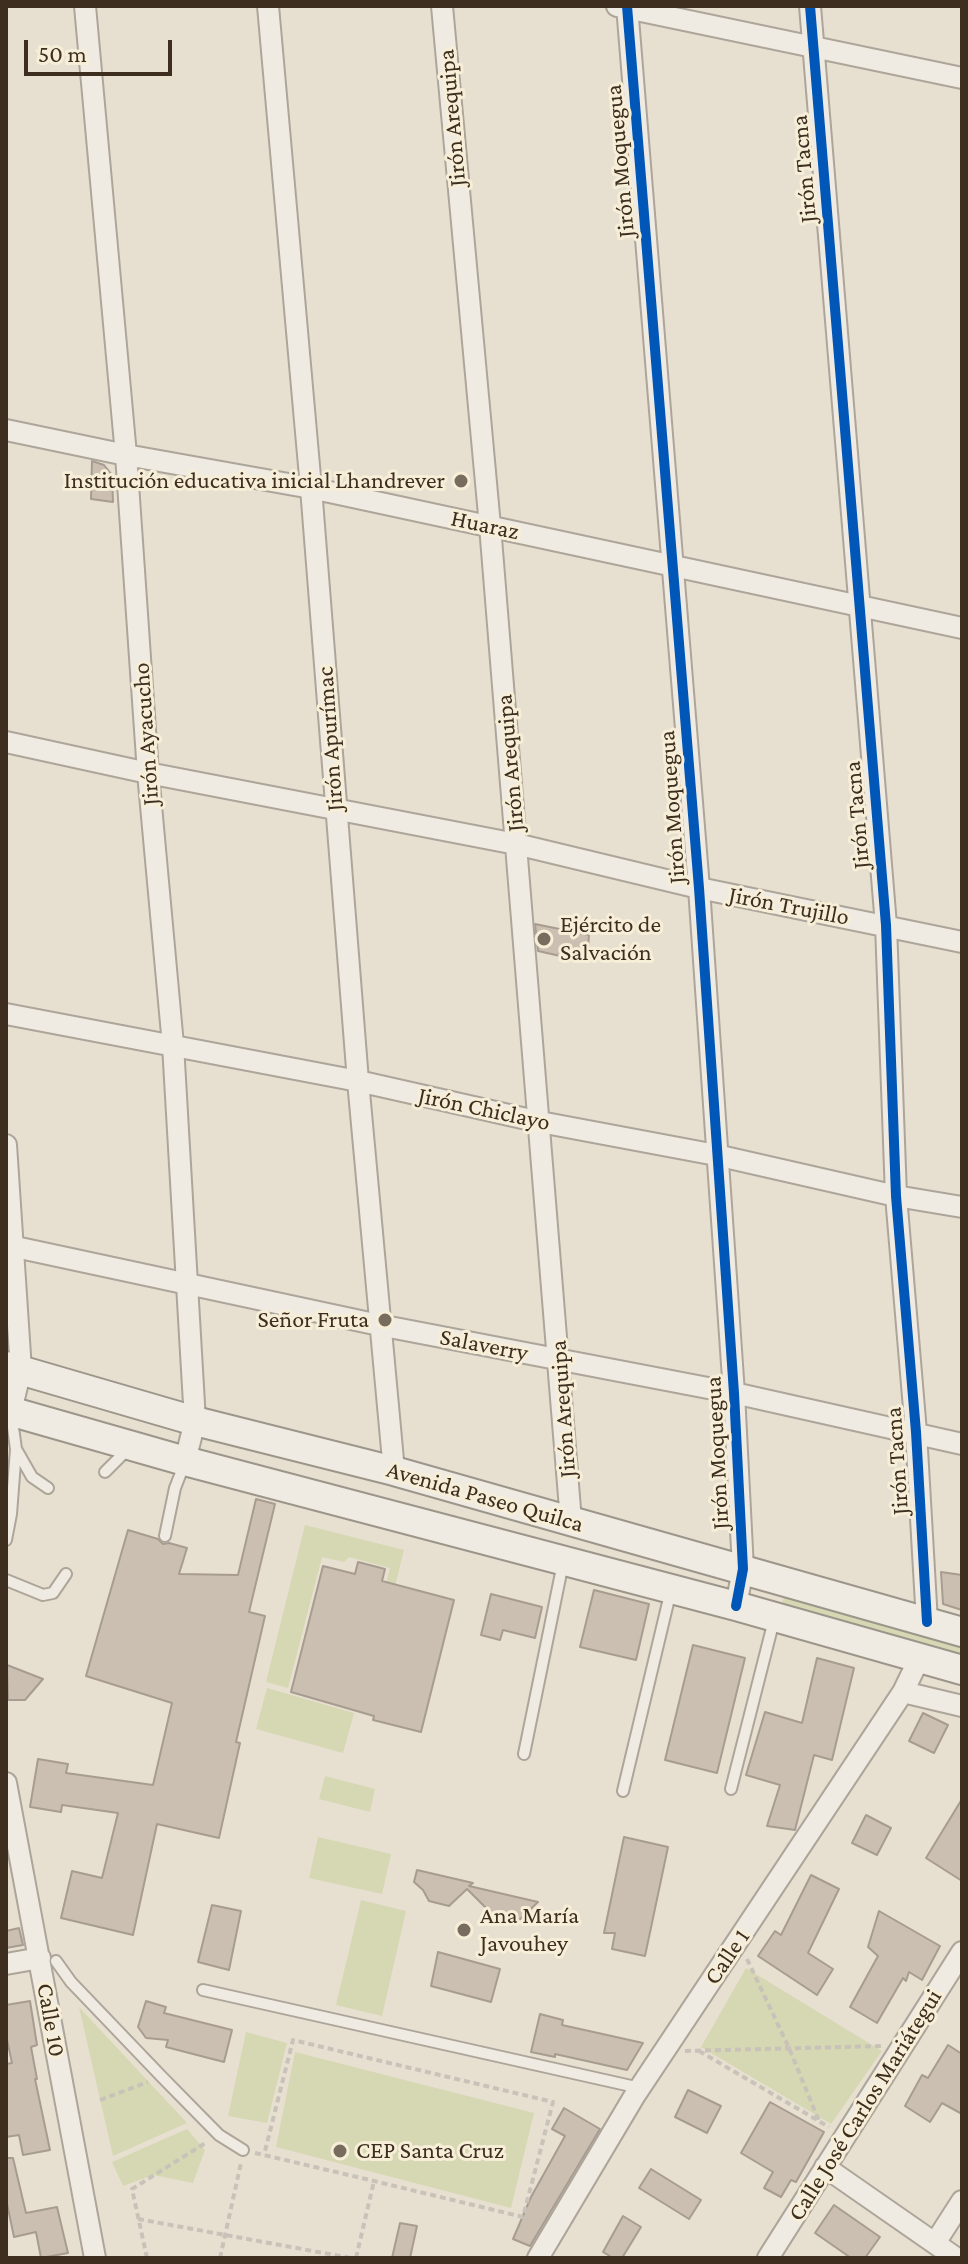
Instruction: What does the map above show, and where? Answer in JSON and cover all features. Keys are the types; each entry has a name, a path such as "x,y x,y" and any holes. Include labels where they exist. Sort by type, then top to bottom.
{"main road":[{"name":"Avenida Paseo Quilca","path":"13,1368 195,1421 394,1471 962,1632"},
{"name":"Avenida Paseo Quilca","path":"8,1411 185,1461 671,1588 962,1670"}],"street":[{"name":"Jirón Ayacucho","path":"85,6 126,455 148,773 173,1045 195,1421 185,1461"},
{"name":"Jirón Apurímac","path":"268,6 311,488 358,1081 394,1471"},
{"name":"Jirón Arequipa","path":"442,6 490,526 571,1521"},
{"name":"Jirón Tacna","path":"810,6 886,925 896,1196 916,1432 927,1622"},
{"path":"623,7 962,78"},
{"name":"Jirón Moquegua","path":"623,7 674,566 699,888 734,1393 743,1569 736,1606"},
{"name":"Huaraz","path":"6,430 311,488 962,628"},
{"name":"Jirón Trujillo","path":"6,742 148,773 516,844 699,888 962,942"},
{"name":"Jirón Chiclayo","path":"6,1014 358,1081 540,1122 716,1155 896,1196 962,1207"},
{"path":"6,1145 13,1368 8,1411"},
{"name":"Salaverry","path":"10,1246 379,1325 734,1393 962,1444"},
{"name":"Calle 1","path":"538,2258 640,2088 903,1692 919,1659"},
{"path":"903,1692 962,1706"},
{"name":"Calle 10","path":"6,1783 48,1959 95,2258"},
{"name":"Calle José Carlos Mariátegui","path":"768,2258 962,1952"},
{"path":"6,1964 48,1959"},
{"path":"825,2167 956,2258"},
{"path":"935,2243 962,2201"}],"lane":[{"path":"8,1411 16,1449 32,1477 48,1488"},
{"path":"105,1472 131,1445"},
{"path":"6,1540 16,1449"},
{"path":"165,1536 175,1488 185,1461"},
{"path":"524,1754 564,1561"},
{"path":"6,1580 43,1595 53,1593 66,1574"},
{"path":"623,1791 671,1588"},
{"path":"731,1789 775,1618"},
{"path":"48,1959 219,2135 243,2150"},
{"path":"203,1990 640,2088"}],"path":[{"path":"738,1941 789,2048 819,2121"},
{"path":"220,2258 243,2150 523,2217 553,2102 293,2040 264,2155"},
{"path":"664,2051 903,2045"},
{"path":"698,2050 845,2136"},
{"path":"100,2100 161,2076"},
{"path":"147,2258 132,2189 219,2135"},
{"path":"138,2219 351,2258 374,2181"}],"green space":[{"path":"305,1525 404,1550 370,1685 361,1682 390,1568 349,1557 344,1562 322,1557 288,1688 266,1682"},
{"path":"785,1592 962,1639 962,1657 781,1609"},
{"path":"267,1688 354,1713 343,1753 256,1729"},
{"path":"325,1776 375,1789 370,1812 319,1799"},
{"path":"318,1837 391,1854 382,1894 309,1878"},
{"path":"361,1900 406,1911 382,2016 336,2005"},
{"path":"746,1968 882,2051 831,2124 701,2047"},
{"path":"79,2007 187,2123 113,2156"},
{"path":"246,2032 287,2043 267,2123 228,2116"},
{"path":"295,2052 534,2113 511,2208 276,2147"},
{"path":"187,2129 205,2150 193,2183 153,2175 123,2186 112,2162"}],"building":[{"path":"92,461 104,465 112,475 113,502 91,499"},
{"path":"535,924 589,935 587,962 538,951"},
{"path":"256,1499 275,1504 249,1612 265,1616 236,1742 240,1743 219,1838 157,1824 133,1935 61,1918 72,1871 102,1878 118,1813 62,1805 61,1812 30,1807 38,1759 68,1764 66,1773 153,1785 172,1703 86,1676 128,1530 158,1539 163,1544 187,1548 179,1574 238,1575"},
{"path":"358,1562 385,1569 382,1581 454,1600 421,1732 373,1720 374,1716 291,1692 323,1566 355,1574"},
{"path":"941,1572 962,1575 962,1610 943,1604"},
{"path":"594,1590 649,1604 636,1660 580,1647"},
{"path":"491,1594 542,1607 535,1638 503,1630 500,1640 481,1635"},
{"path":"693,1645 745,1658 717,1773 665,1760"},
{"path":"817,1658 854,1668 832,1760 814,1755 795,1830 767,1826 780,1785 746,1775 765,1712 802,1723"},
{"path":"7,1665 43,1679 25,1700 8,1700"},
{"path":"923,1713 948,1725 934,1753 909,1741"},
{"path":"962,1799 962,1881 926,1858"},
{"path":"866,1815 891,1828 877,1855 852,1843"},
{"path":"624,1837 668,1847 645,1956 612,1949 615,1933 604,1933"},
{"path":"417,1870 538,1902 514,1925 493,1920 487,1909 467,1889 449,1906 429,1901 414,1882"},
{"path":"811,1875 839,1889 808,1953 833,1969 817,1995 758,1956 775,1931 781,1935"},
{"path":"212,1905 241,1911 229,1970 198,1962"},
{"path":"879,1911 940,1946 922,1980 909,1972 906,1981 903,1978 877,2023 850,2007 878,1956 868,1947"},
{"path":"19,1928 23,1945 6,1948 6,1931"},
{"path":"438,1952 500,1969 491,2002 431,1986"},
{"path":"30,2001 37,2045 31,2047 35,2079 50,2150 23,2155 19,2135 6,2137 6,2064 12,2063 6,2035 6,2005"},
{"path":"146,2001 166,2007 164,2013 232,2030 224,2062 166,2047 168,2040 146,2038 138,2027"},
{"path":"540,2014 563,2020 562,2025 643,2043 627,2070 555,2054 555,2057 531,2052"},
{"path":"948,2045 962,2054 962,2114 942,2103 930,2122 905,2106 922,2075 928,2078"},
{"path":"688,2090 721,2106 707,2133 675,2117"},
{"path":"770,2102 824,2132 796,2182 791,2180 781,2197 764,2188 773,2172 741,2153"},
{"path":"564,2108 600,2129 530,2246 513,2239 531,2197 565,2136 552,2129"},
{"path":"6,2158 13,2158 26,2213 57,2207 68,2253 41,2258 36,2232 14,2237 6,2199"},
{"path":"651,2169 701,2200 689,2219 639,2188"},
{"path":"834,2205 880,2237 865,2258 851,2258 815,2233"},
{"path":"623,2216 641,2227 622,2258 613,2258 603,2252"},
{"path":"400,2223 417,2226 410,2258 392,2258"}],"cycle path":[{"path":"627,6 699,888 734,1393 743,1569 736,1606"},
{"path":"810,6 886,925 896,1196 916,1432 927,1622"}],"place":[{"name":"Institución educativa inicial Lhandrever","path":"461,481"},
{"name":"Ejército de Salvación","path":"544,939"},
{"name":"Señor Fruta","path":"385,1320"},
{"name":"Ana María Javouhey","path":"464,1930"},
{"name":"CEP Santa Cruz","path":"340,2151"}]}
